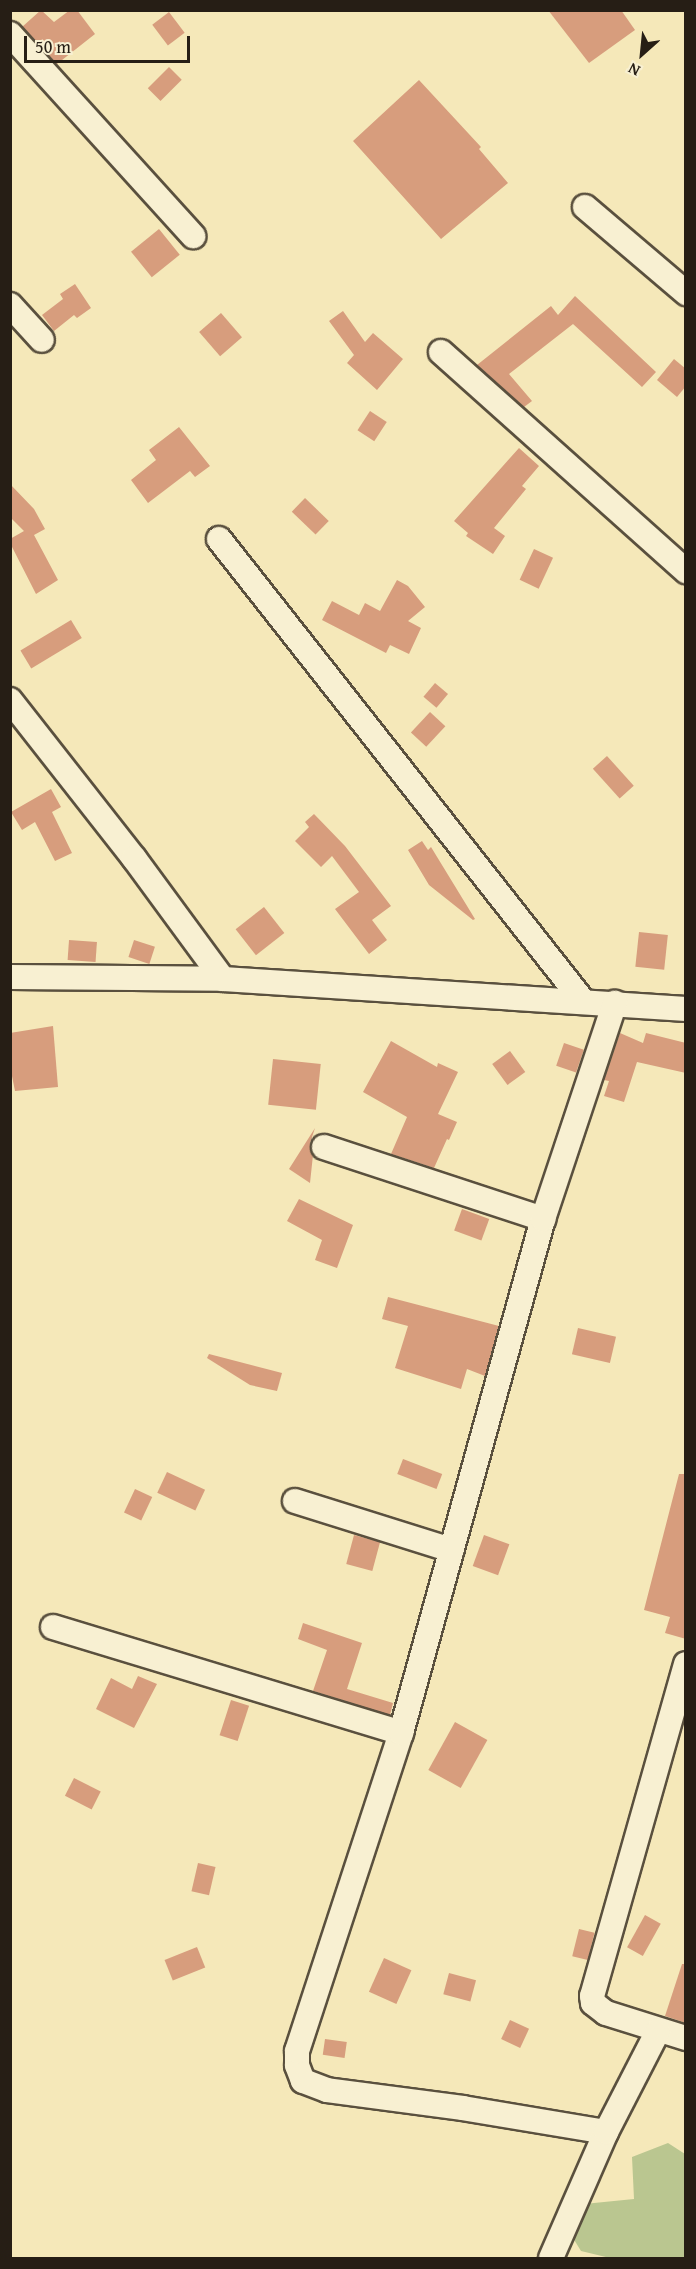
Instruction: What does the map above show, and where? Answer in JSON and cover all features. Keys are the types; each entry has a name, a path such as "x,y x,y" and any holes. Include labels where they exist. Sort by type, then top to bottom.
{"street":[{"path":"10,34 193,236"},
{"path":"585,207 686,293"},
{"path":"10,305 42,340"},
{"path":"441,352 686,571"},
{"path":"219,539 583,1001"},
{"path":"10,700 134,858 223,979"},
{"path":"10,977 223,979 686,1009"},
{"path":"606,2132 463,2108 327,2090 303,2081 297,2065 297,2050 401,1733 543,1219 615,1003"},
{"path":"324,1147 543,1219"},
{"path":"295,1501 452,1550"},
{"path":"53,1627 401,1733"},
{"path":"686,1664 592,1996 593,2003 599,2010 657,2031 686,2038"},
{"path":"551,2259 606,2132 657,2031"}],"green space":[{"path":"668,2143 685,2154 685,2258 610,2258 581,2251 573,2238 584,2204 634,2199 632,2157"}],"building":[{"path":"41,10 54,22 70,10 77,10 95,34 57,64 22,27"},
{"path":"548,10 621,10 635,30 589,63"},
{"path":"169,12 185,33 168,45 152,25"},
{"path":"169,67 182,80 161,101 148,88"},
{"path":"419,80 481,147 479,149 508,183 441,239 353,141"},
{"path":"159,229 180,255 152,277 131,252"},
{"path":"75,284 91,308 77,318 74,315 54,331 42,315 63,299 60,294"},
{"path":"575,296 656,372 642,387 573,324 509,374 532,401 524,407 477,365 551,306 558,315"},
{"path":"343,311 365,342 373,333 403,359 377,390 347,363 354,355 329,321"},
{"path":"221,313 242,337 220,356 199,332"},
{"path":"674,359 686,369 686,386 677,397 657,380"},
{"path":"370,411 387,422 374,441 357,430"},
{"path":"179,427 210,466 195,477 190,471 148,503 131,480 156,460 149,450"},
{"path":"519,448 539,466 522,486 526,489 494,528 505,536 493,554 466,536 468,533 454,521"},
{"path":"10,484 34,509 45,529 34,535 58,580 36,594 10,543 10,539 24,531 10,517"},
{"path":"305,498 329,521 316,535 292,512"},
{"path":"534,549 553,558 539,589 520,580"},
{"path":"397,580 408,586 425,607 408,621 421,628 409,654 390,645 386,653 322,620 332,601 359,615 365,603 380,611"},
{"path":"71,620 82,638 31,668 20,650"},
{"path":"435,683 448,694 436,708 423,697"},
{"path":"430,712 445,726 426,747 411,732"},
{"path":"607,756 634,786 620,798 593,769"},
{"path":"51,789 61,807 52,812 72,853 55,861 35,822 22,830 11,812"},
{"path":"314,814 345,846 391,906 372,920 387,940 369,954 335,909 359,892 332,856 321,867 295,841 309,827 305,822"},
{"path":"422,841 428,850 431,847 475,919 473,920 429,885 408,850"},
{"path":"264,907 284,933 256,955 236,929"},
{"path":"639,932 668,935 664,970 635,967"},
{"path":"69,940 97,942 96,962 68,960"},
{"path":"134,940 155,947 149,964 128,957"},
{"path":"53,1026 58,1087 15,1091 10,1066 10,1033"},
{"path":"620,1033 643,1043 646,1033 686,1043 686,1073 637,1062 624,1102 604,1096 609,1081 604,1080"},
{"path":"391,1041 437,1067 438,1063 458,1072 438,1114 457,1122 434,1168 391,1154 407,1117 363,1092"},
{"path":"564,1043 584,1050 576,1073 556,1066"},
{"path":"510,1051 525,1072 507,1085 492,1064"},
{"path":"273,1059 321,1064 316,1110 268,1105"},
{"path":"315,1128 310,1143 313,1155 310,1183 289,1169"},
{"path":"299,1199 353,1225 337,1268 315,1260 322,1240 287,1221"},
{"path":"462,1209 489,1219 481,1241 454,1231"},
{"path":"388,1297 499,1326 485,1376 467,1369 461,1389 395,1368 408,1326 382,1319"},
{"path":"578,1328 616,1337 610,1363 572,1354"},
{"path":"209,1354 282,1373 277,1391 250,1385 207,1358"},
{"path":"403,1459 442,1474 436,1489 397,1474"},
{"path":"167,1472 205,1490 195,1511 157,1493"},
{"path":"679,1474 686,1474 686,1639 665,1633 670,1617 644,1610"},
{"path":"135,1489 152,1497 141,1521 124,1513"},
{"path":"354,1535 380,1542 372,1571 346,1564"},
{"path":"484,1535 509,1544 498,1575 473,1566"},
{"path":"303,1623 362,1643 347,1689 393,1703 390,1715 313,1691 327,1650 298,1639"},
{"path":"138,1676 157,1684 134,1728 96,1709 111,1678 132,1689"},
{"path":"231,1700 249,1706 238,1741 220,1735"},
{"path":"455,1722 487,1740 461,1788 428,1770"},
{"path":"74,1778 101,1792 92,1809 65,1796"},
{"path":"198,1863 216,1867 209,1895 191,1891"},
{"path":"645,1915 661,1924 643,1956 627,1947"},
{"path":"579,1929 595,1933 588,1960 572,1956"},
{"path":"197,1947 205,1967 173,1981 165,1960"},
{"path":"384,1958 411,1970 396,2004 369,1992"},
{"path":"682,1964 686,1964 686,2023 665,2016"},
{"path":"449,1973 476,1980 470,2001 443,1994"},
{"path":"510,2020 529,2029 520,2048 501,2039"},
{"path":"325,2039 347,2042 345,2058 323,2055"}]}
